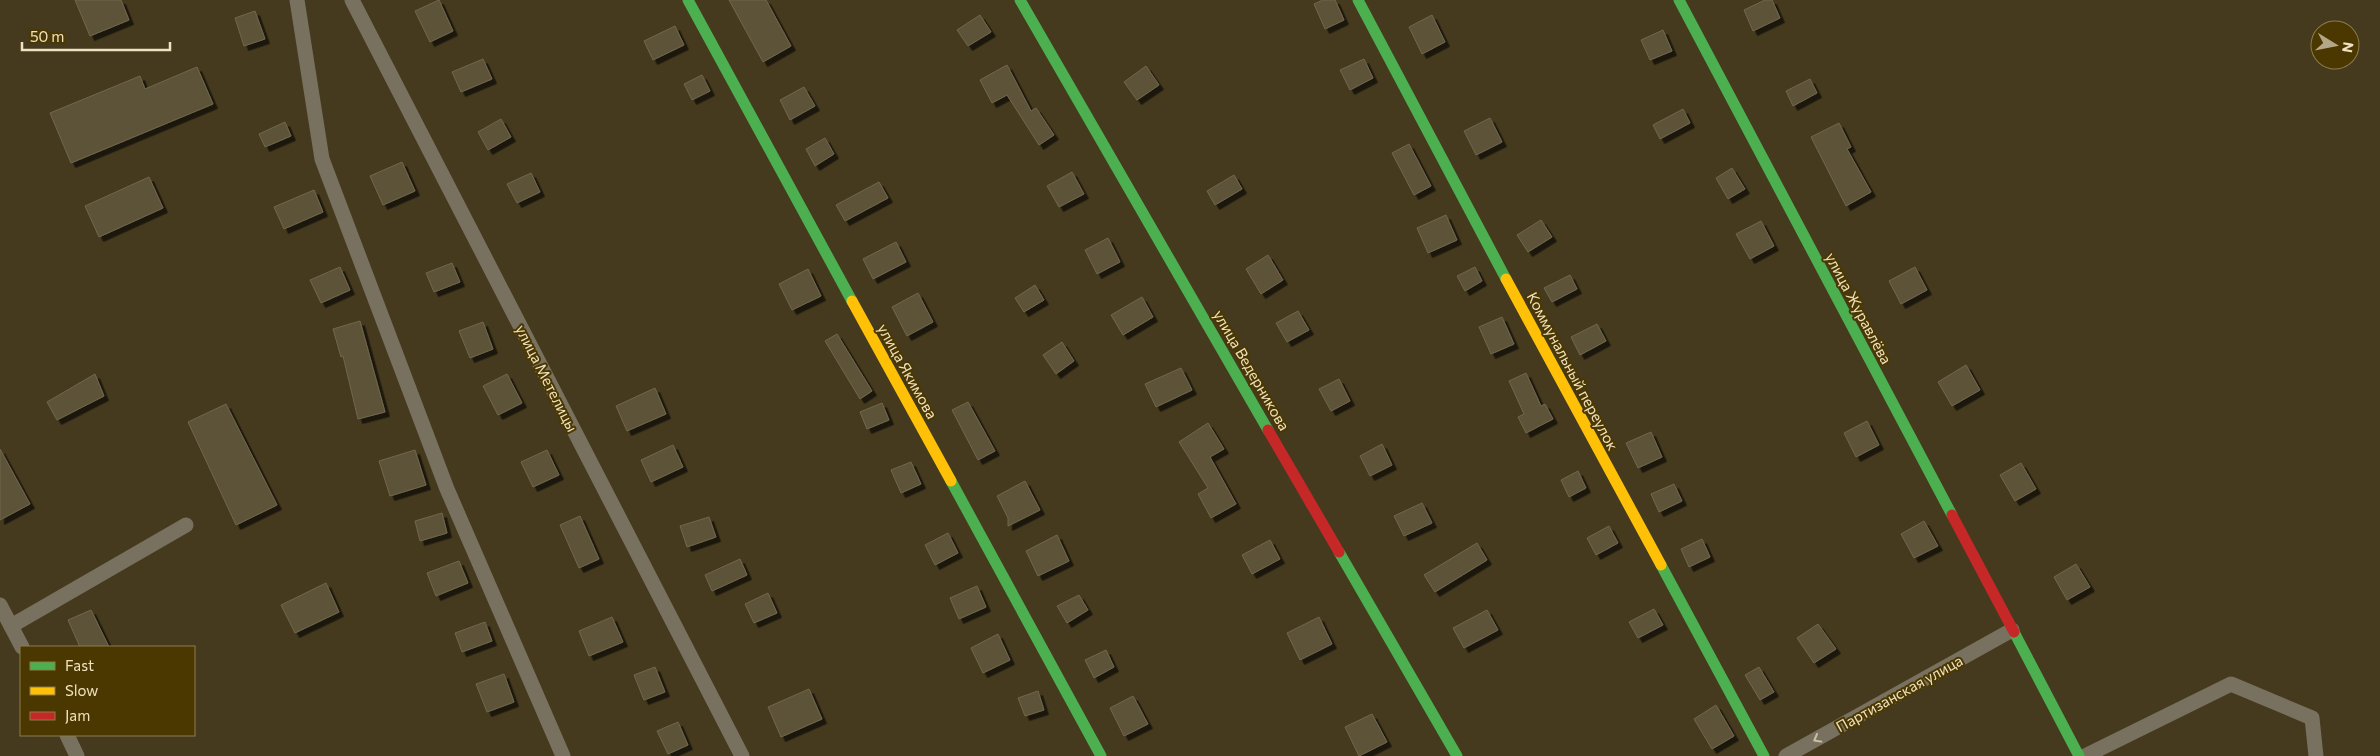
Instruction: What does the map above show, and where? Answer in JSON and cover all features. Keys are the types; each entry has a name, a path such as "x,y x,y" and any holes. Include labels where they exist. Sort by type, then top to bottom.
{"street":[{"path":"297,0 322,159 447,489 563,756"},
{"name":"улица Метелицы","path":"352,0 742,756"},
{"name":"улица Якимова","path":"688,0 1101,756"},
{"name":"улица Ведерникова","path":"1020,0 1457,756"},
{"name":"Коммунальный переулок","path":"1358,0 1420,120 1764,756"},
{"name":"улица Журавлёва","path":"1678,0 2079,756"},
{"path":"11,626 186,525"},
{"path":"0,605 21,646"},
{"name":"Партизанская улица","path":"1786,756 2012,630"},
{"path":"2085,756 2231,684 2312,718 2316,756"},
{"path":"67,736 77,756"}],"building":[{"path":"75,0 121,0 129,20 90,36"},
{"path":"439,0 453,31 430,42 415,11"},
{"path":"729,0 766,0 791,46 763,62"},
{"path":"1323,0 1335,0 1344,20 1325,29 1314,4"},
{"path":"1765,0 1772,0 1780,18 1753,31 1744,10"},
{"path":"255,11 265,39 244,46 235,18"},
{"path":"980,15 991,32 968,46 957,30"},
{"path":"1432,15 1445,42 1422,54 1409,27"},
{"path":"675,26 684,45 653,60 644,41"},
{"path":"1663,30 1672,51 1650,60 1641,40"},
{"path":"483,59 492,79 461,92 452,72"},
{"path":"1364,59 1373,78 1350,90 1340,70"},
{"path":"1007,65 1031,111 1036,108 1054,135 1039,145 1007,95 992,103 980,80"},
{"path":"1146,66 1159,85 1137,100 1124,82"},
{"path":"197,67 213,104 71,163 50,113 140,76 145,89"},
{"path":"702,75 710,91 692,100 684,84"},
{"path":"1810,79 1817,93 1793,106 1786,91"},
{"path":"804,87 815,106 790,120 780,100"},
{"path":"1683,109 1690,123 1660,139 1653,125"},
{"path":"1490,118 1502,142 1476,155 1464,131"},
{"path":"501,119 511,137 488,150 478,132"},
{"path":"285,122 291,136 265,147 259,134"},
{"path":"1839,123 1851,147 1847,149 1871,192 1846,206 1811,137"},
{"path":"825,138 834,154 815,166 806,149"},
{"path":"1409,144 1431,186 1414,195 1392,153"},
{"path":"402,162 415,191 383,205 370,176"},
{"path":"1732,168 1745,189 1728,199 1716,178"},
{"path":"1072,172 1084,194 1059,207 1047,186"},
{"path":"531,173 540,192 517,203 507,184"},
{"path":"1234,175 1242,189 1215,205 1207,191"},
{"path":"149,177 163,208 99,237 85,206"},
{"path":"879,182 888,198 845,221 836,205"},
{"path":"314,190 323,212 284,229 274,207"},
{"path":"1446,215 1457,240 1428,253 1417,228"},
{"path":"1541,220 1552,237 1528,252 1517,235"},
{"path":"1761,221 1774,246 1750,259 1736,234"},
{"path":"1108,238 1120,262 1097,274 1085,250"},
{"path":"896,242 906,262 873,279 863,259"},
{"path":"1268,255 1283,280 1261,294 1246,269"},
{"path":"452,263 460,282 434,292 426,273"},
{"path":"340,267 350,290 321,303 310,280"},
{"path":"1475,267 1482,281 1465,291 1457,276"},
{"path":"1915,267 1927,290 1901,304 1889,281"},
{"path":"808,269 821,296 792,310 779,284"},
{"path":"1570,275 1577,289 1552,302 1544,288"},
{"path":"1035,285 1044,300 1024,312 1015,298"},
{"path":"918,293 933,322 907,336 892,307"},
{"path":"1142,297 1153,317 1123,335 1111,315"},
{"path":"1298,311 1309,330 1287,342 1276,323"},
{"path":"1502,317 1514,344 1491,354 1479,327"},
{"path":"360,321 385,412 358,419 343,356 341,357 333,329"},
{"path":"483,322 493,349 470,358 459,331"},
{"path":"1597,324 1606,341 1580,355 1571,337"},
{"path":"837,334 872,391 860,399 825,341"},
{"path":"1062,342 1074,361 1056,374 1043,355"},
{"path":"1966,365 1980,390 1952,406 1938,382"},
{"path":"1181,368 1192,390 1156,407 1145,384"},
{"path":"1526,373 1541,406 1545,404 1553,419 1526,433 1518,417 1524,414 1509,381"},
{"path":"95,374 104,396 57,420 47,402"},
{"path":"507,374 522,403 498,415 483,386"},
{"path":"1339,379 1350,401 1331,411 1319,389"},
{"path":"655,388 666,414 627,431 616,406"},
{"path":"968,402 995,451 978,460 952,410"},
{"path":"882,403 889,420 867,429 860,412"},
{"path":"226,404 277,505 236,525 188,422"},
{"path":"1867,421 1879,445 1856,457 1844,433"},
{"path":"1208,423 1224,449 1210,457 1236,504 1211,518 1198,494 1208,488 1179,442"},
{"path":"1651,432 1662,457 1638,468 1626,443"},
{"path":"1382,444 1392,465 1370,476 1360,456"},
{"path":"673,445 683,467 651,482 641,460"},
{"path":"0,449 30,504 0,520"},
{"path":"415,450 426,485 390,496 379,461"},
{"path":"547,450 559,475 533,487 521,462"},
{"path":"911,462 921,484 901,493 891,470"},
{"path":"2021,463 2036,489 2015,501 2000,475"},
{"path":"1578,471 1586,488 1569,497 1561,480"},
{"path":"1025,481 1040,510 1008,526 1008,518 997,496"},
{"path":"1674,484 1682,501 1659,512 1651,494"},
{"path":"1422,503 1432,523 1404,536 1394,516"},
{"path":"442,513 447,533 420,541 415,521"},
{"path":"580,516 599,559 579,568 560,525"},
{"path":"709,517 716,537 687,547 680,526"},
{"path":"1924,521 1938,546 1914,558 1901,534"},
{"path":"1609,526 1618,543 1596,555 1587,538"},
{"path":"948,533 958,553 935,565 925,545"},
{"path":"1057,535 1069,561 1038,576 1026,551"},
{"path":"1702,539 1710,557 1689,567 1681,549"},
{"path":"1270,540 1280,559 1252,574 1242,555"},
{"path":"1477,543 1487,560 1435,592 1424,575"},
{"path":"740,559 747,575 712,591 705,575"},
{"path":"459,561 468,583 436,596 427,573"},
{"path":"2076,564 2090,587 2067,600 2054,577"},
{"path":"326,583 339,612 295,633 281,605"},
{"path":"977,586 986,607 959,619 950,598"},
{"path":"768,593 777,613 754,623 745,604"},
{"path":"1079,595 1088,610 1067,623 1057,606"},
{"path":"1654,609 1663,625 1638,638 1629,622"},
{"path":"91,610 109,646 80,646 68,620"},
{"path":"1487,610 1498,630 1464,648 1453,628"},
{"path":"612,617 623,642 589,656 579,631"},
{"path":"1319,617 1332,644 1300,660 1287,633"},
{"path":"485,622 492,641 462,652 455,633"},
{"path":"1818,624 1836,649 1814,663 1797,638"},
{"path":"998,634 1010,660 983,673 971,648"},
{"path":"1106,650 1114,667 1094,678 1085,660"},
{"path":"655,667 665,692 644,700 634,675"},
{"path":"1759,667 1774,692 1760,700 1745,675"},
{"path":"504,674 514,702 487,712 476,684"},
{"path":"809,689 822,719 781,737 768,707"},
{"path":"1038,691 1044,710 1025,716 1018,698"},
{"path":"1133,696 1148,724 1124,736 1110,708"},
{"path":"1716,705 1734,736 1712,749 1694,719"},
{"path":"1372,714 1387,742 1359,756 1345,727"},
{"path":"678,722 688,745 668,754 657,731"}],"traffic: fast":[{"path":"688,0 852,301"},
{"path":"1020,0 1268,430"},
{"path":"1358,0 1506,279"},
{"path":"1679,0 1952,515"},
{"path":"951,481 1101,756"},
{"path":"1339,552 1457,756"},
{"path":"1661,565 1764,756"},
{"path":"2014,632 2079,756"}],"traffic: slow":[{"path":"1506,279 1661,565"},
{"path":"852,301 951,481"}],"traffic: jam":[{"path":"1268,430 1339,552"},
{"path":"1952,515 2014,632"}]}
